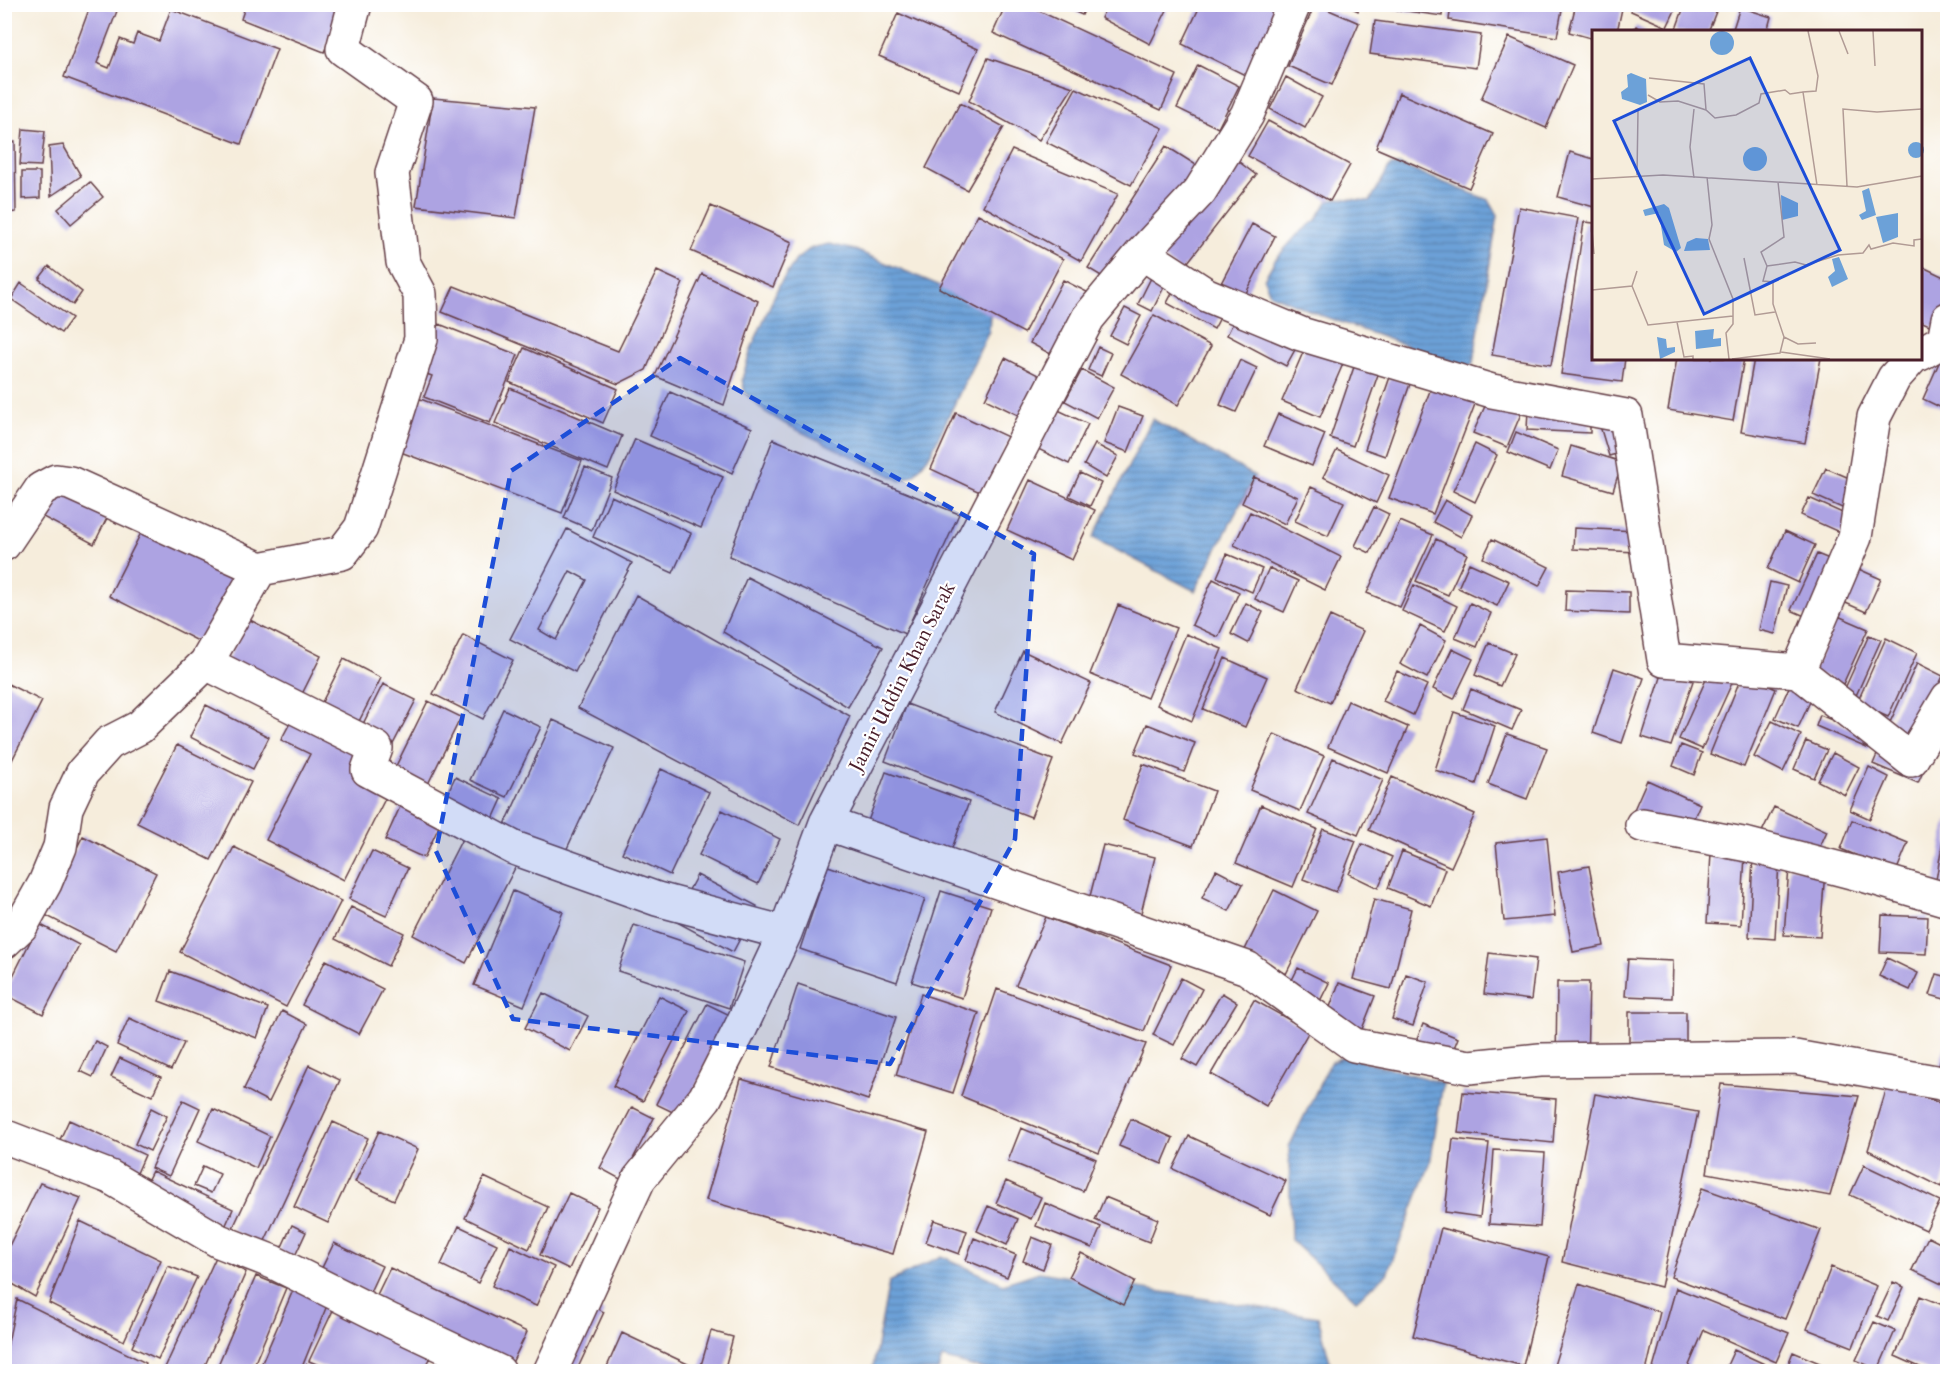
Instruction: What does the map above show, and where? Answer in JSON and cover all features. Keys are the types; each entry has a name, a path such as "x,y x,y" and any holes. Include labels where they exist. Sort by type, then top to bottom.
{"street":[{"path":"4,544 41,489 56,481 70,483 260,569 342,553 361,528 421,339 420,294 403,261 392,172 416,101 343,49 355,4"},
{"name":"Jamir Uddin Khan Sarak","path":"550,1371 639,1179 705,1098 785,933 826,823 1088,318 1200,191 1247,115 1294,4"},
{"path":"1143,253 1207,295 1301,334 1492,391 1626,416 1664,660 1798,671 1911,760 1947,698"},
{"path":"1922,353 1944,340 1947,318"},
{"path":"1798,671 1855,537 1874,417 1894,378 1910,360"},
{"path":"4,942 21,926 45,883 60,847 66,808 83,772 109,743 140,727 206,663 260,569"},
{"path":"206,663 376,748 368,770 513,848 657,899 785,933"},
{"path":"826,823 1247,968 1354,1045 1469,1067 1540,1060 1795,1057 1941,1083 1947,1086"},
{"path":"1642,825 1748,845 1947,900"},
{"path":"6,1137 110,1177 219,1241 273,1262 391,1321 499,1371"}],"highlighted area":[{"path":"680,358 1034,554 1015,839 890,1064 513,1019 436,851 511,471"}],"water":[{"path":"1399,165 1489,200 1498,216 1471,366 1464,366 1323,316 1270,294 1264,279 1275,260 1297,235 1316,220 1327,202 1338,198 1370,201 1390,166"},
{"path":"829,244 855,250 979,302 990,315 989,331 931,453 915,474 901,481 785,424 765,412 745,393 742,379 751,349 779,285 796,260 811,248"},
{"path":"1152,419 1255,476 1195,591 1093,538"},
{"path":"1344,1056 1443,1083 1430,1164 1387,1274 1356,1300 1291,1240 1289,1147 1330,1063"},
{"path":"941,1256 1003,1284 1039,1272 1318,1317 1332,1369 1330,1372 993,1372 942,1358 938,1371 872,1372 889,1282"}],"building":[{"path":"91,4 100,4 117,11 97,63 109,68 120,39 133,44 137,33 159,41 171,9 277,49 241,144 64,77"},
{"path":"246,4 339,4 343,6 324,52 241,19"},
{"path":"1006,4 1024,4 1177,75 1161,110 993,33"},
{"path":"1058,4 1087,4 1082,15"},
{"path":"1108,4 1170,4 1150,44 1101,18"},
{"path":"1201,4 1283,4 1247,76 1182,44"},
{"path":"1315,4 1359,23 1332,85 1288,66"},
{"path":"1344,4 1360,4 1358,11"},
{"path":"1394,4 1443,4 1442,16 1393,9"},
{"path":"1451,4 1563,4 1557,37 1449,20"},
{"path":"1576,4 1623,4 1617,30 1592,30 1592,38 1569,32"},
{"path":"1634,4 1678,4 1667,27 1631,11"},
{"path":"1685,4 1719,4 1709,30 1676,30"},
{"path":"1740,7 1771,17 1768,30 1733,30"},
{"path":"898,13 978,49 959,91 879,56"},
{"path":"1375,21 1481,35 1476,68 1370,54"},
{"path":"1509,37 1573,65 1546,128 1481,99"},
{"path":"988,58 1073,87 1039,140 969,101"},
{"path":"1198,65 1239,86 1218,128 1177,108"},
{"path":"1286,77 1322,97 1305,128 1270,109"},
{"path":"1076,88 1163,128 1131,185 1046,142"},
{"path":"1399,93 1493,134 1469,188 1376,148"},
{"path":"433,98 535,107 516,218 416,206"},
{"path":"960,103 1004,127 967,190 926,168"},
{"path":"1268,121 1350,165 1330,201 1248,156"},
{"path":"23,129 45,131 41,166 20,165"},
{"path":"15,142 16,212 4,213 4,143"},
{"path":"63,145 81,176 51,196 49,147"},
{"path":"1166,146 1204,170 1126,291 1088,268"},
{"path":"1012,150 1118,194 1081,261 983,206"},
{"path":"1570,152 1592,158 1592,206 1558,197"},
{"path":"1234,158 1256,175 1181,271 1158,254"},
{"path":"22,172 40,172 40,198 22,199"},
{"path":"90,182 103,197 71,224 58,209"},
{"path":"711,206 792,242 773,287 691,251"},
{"path":"1519,207 1578,218 1551,365 1492,355"},
{"path":"978,214 1063,259 1024,333 939,288"},
{"path":"1584,222 1592,223 1592,360 1625,360 1622,382 1561,374"},
{"path":"1252,224 1275,236 1242,301 1218,289"},
{"path":"49,266 82,292 73,305 39,279"},
{"path":"1923,267 1948,279 1948,316 1941,330 1922,322"},
{"path":"657,271 683,283 646,370 618,384 442,312 454,286 618,351"},
{"path":"702,274 758,301 724,405 655,376"},
{"path":"1152,276 1166,283 1152,311 1138,304"},
{"path":"1063,280 1091,294 1058,358 1030,343"},
{"path":"21,283 72,318 61,333 11,299"},
{"path":"1177,284 1224,310 1214,329 1167,303"},
{"path":"1125,308 1141,316 1126,344 1110,336"},
{"path":"1154,315 1211,346 1178,405 1121,374"},
{"path":"1237,315 1297,346 1286,366 1227,335"},
{"path":"439,324 518,355 490,423 424,397 432,376 421,372"},
{"path":"1308,341 1346,357 1320,417 1282,401"},
{"path":"1098,347 1111,353 1101,376 1088,370"},
{"path":"524,348 618,389 603,423 509,382"},
{"path":"1942,356 1948,359 1948,411 1923,399"},
{"path":"1005,358 1044,378 1024,418 985,399"},
{"path":"1357,358 1381,366 1353,446 1330,438"},
{"path":"1240,360 1257,368 1236,412 1220,405"},
{"path":"1677,360 1744,360 1733,421 1668,410"},
{"path":"1754,360 1821,360 1805,443 1741,432"},
{"path":"1082,370 1114,387 1097,418 1065,401"},
{"path":"1390,377 1410,384 1385,456 1365,449"},
{"path":"1433,383 1477,399 1433,514 1389,498"},
{"path":"510,388 622,436 608,470 495,423"},
{"path":"670,392 752,428 732,473 650,436"},
{"path":"1490,395 1523,409 1507,447 1473,433"},
{"path":"418,398 582,461 562,513 398,451"},
{"path":"1118,407 1143,416 1128,452 1104,443"},
{"path":"1056,409 1088,424 1069,464 1038,449"},
{"path":"1528,409 1590,411 1590,433 1527,430"},
{"path":"956,413 1010,438 984,494 931,469"},
{"path":"1278,414 1325,434 1312,466 1264,446"},
{"path":"1620,421 1627,451 1609,456 1600,426"},
{"path":"1516,432 1558,450 1550,470 1508,452"},
{"path":"635,439 723,477 701,528 613,490"},
{"path":"773,439 959,514 905,634 729,556"},
{"path":"1095,444 1118,456 1106,478 1084,465"},
{"path":"1475,444 1497,455 1475,502 1453,491"},
{"path":"1571,446 1622,462 1613,491 1562,476"},
{"path":"1337,450 1389,475 1376,503 1323,477"},
{"path":"585,467 612,478 592,530 564,518"},
{"path":"1826,468 1863,484 1851,512 1813,495"},
{"path":"1080,473 1101,483 1090,506 1069,496"},
{"path":"1254,477 1298,497 1285,524 1242,503"},
{"path":"62,480 113,506 94,544 43,517"},
{"path":"1030,480 1095,510 1072,560 1007,530"},
{"path":"1311,487 1344,502 1328,536 1295,521"},
{"path":"611,496 691,533 673,573 593,537"},
{"path":"1809,498 1858,520 1850,537 1801,515"},
{"path":"1445,500 1472,515 1461,537 1433,522"},
{"path":"1374,507 1389,514 1370,553 1355,546"},
{"path":"1250,512 1341,557 1325,590 1234,545"},
{"path":"148,519 245,568 206,645 109,596"},
{"path":"1400,521 1433,535 1400,607 1367,593"},
{"path":"1574,528 1636,531 1636,552 1573,549"},
{"path":"567,529 632,563 575,672 510,639","holes":["570,571 587,580 556,640 539,630"]},
{"path":"1785,531 1815,545 1798,583 1768,569"},
{"path":"1436,539 1467,554 1448,595 1416,581"},
{"path":"1492,539 1549,567 1539,586 1483,558"},
{"path":"1227,554 1262,569 1252,592 1217,577"},
{"path":"1817,554 1839,563 1814,620 1791,610"},
{"path":"1469,563 1509,581 1497,606 1458,588"},
{"path":"1854,567 1881,579 1866,612 1839,600"},
{"path":"1269,568 1298,581 1284,612 1255,599"},
{"path":"747,577 883,647 848,707 723,632"},
{"path":"1213,579 1239,592 1218,637 1192,625"},
{"path":"1770,582 1787,586 1775,634 1759,630"},
{"path":"1414,585 1457,606 1445,631 1402,611"},
{"path":"1566,590 1629,592 1629,614 1565,611"},
{"path":"636,595 850,716 799,825 578,708"},
{"path":"1246,603 1263,612 1248,643 1231,634"},
{"path":"1470,603 1491,613 1477,647 1455,638"},
{"path":"1118,605 1176,628 1147,698 1090,674"},
{"path":"1330,616 1363,631 1330,703 1297,688"},
{"path":"1838,616 1868,629 1843,684 1813,671"},
{"path":"248,619 321,656 300,698 227,661"},
{"path":"1420,626 1446,640 1427,678 1400,664"},
{"path":"1186,634 1222,649 1192,721 1157,705"},
{"path":"463,635 513,660 483,719 433,694"},
{"path":"1869,635 1881,640 1854,700 1842,695"},
{"path":"1886,638 1917,653 1888,717 1857,703"},
{"path":"1489,643 1515,654 1500,686 1475,675"},
{"path":"1452,649 1473,659 1454,699 1433,689"},
{"path":"1023,651 1091,683 1062,744 995,712"},
{"path":"1225,658 1267,677 1245,727 1203,709"},
{"path":"344,659 381,678 354,731 317,712"},
{"path":"1917,663 1943,676 1913,741 1887,729"},
{"path":"1614,668 1644,678 1622,743 1593,733"},
{"path":"1397,671 1427,685 1413,715 1383,701"},
{"path":"1663,671 1693,681 1671,746 1642,737"},
{"path":"1709,673 1732,683 1702,749 1679,739"},
{"path":"1742,675 1776,689 1744,767 1710,754"},
{"path":"4,682 42,701 4,776"},
{"path":"1791,683 1814,693 1798,728 1775,718"},
{"path":"383,684 416,700 390,750 358,734"},
{"path":"1471,689 1521,710 1512,730 1463,709"},
{"path":"428,701 461,717 427,786 394,770"},
{"path":"1348,701 1408,727 1388,773 1328,747"},
{"path":"907,704 1053,760 1031,817 885,761"},
{"path":"206,705 269,737 253,769 190,737"},
{"path":"503,709 541,727 507,797 470,780"},
{"path":"297,710 376,750 387,795 344,880 266,840 310,754 281,740"},
{"path":"1454,712 1495,726 1476,784 1435,770"},
{"path":"1820,715 1874,738 1869,749 1816,726"},
{"path":"553,720 614,748 563,857 503,829"},
{"path":"1772,721 1801,735 1783,772 1754,757"},
{"path":"1147,724 1195,743 1184,772 1135,753"},
{"path":"1274,734 1324,756 1300,811 1250,790"},
{"path":"1507,734 1547,748 1527,799 1488,784"},
{"path":"1806,741 1827,750 1814,778 1794,769"},
{"path":"177,745 251,782 211,860 137,823"},
{"path":"1681,745 1702,753 1694,775 1673,766"},
{"path":"1879,750 1924,770 1918,783 1873,764"},
{"path":"1833,753 1859,767 1845,795 1818,781"},
{"path":"1333,758 1383,780 1358,835 1308,814"},
{"path":"1143,764 1214,791 1193,846 1123,820"},
{"path":"1869,767 1889,777 1870,819 1850,810"},
{"path":"661,769 709,792 670,875 622,853"},
{"path":"886,772 969,802 947,862 864,832"},
{"path":"455,777 502,799 488,830 441,807"},
{"path":"1392,777 1475,814 1451,867 1369,830"},
{"path":"1647,780 1700,804 1685,838 1632,814"},
{"path":"404,798 444,816 424,858 385,840"},
{"path":"1261,805 1317,829 1293,887 1236,863"},
{"path":"1774,807 1827,831 1812,864 1758,840"},
{"path":"722,810 780,839 758,884 699,855"},
{"path":"1852,820 1908,843 1896,872 1841,849"},
{"path":"1946,821 1948,821 1948,888 1935,886"},
{"path":"1323,829 1356,841 1336,892 1303,879"},
{"path":"83,836 156,873 116,951 43,914"},
{"path":"1547,837 1555,916 1504,921 1496,843"},
{"path":"462,839 516,866 466,963 413,935"},
{"path":"1362,844 1392,857 1378,888 1349,874"},
{"path":"1103,845 1155,857 1140,917 1088,904"},
{"path":"234,847 341,901 286,1007 180,952"},
{"path":"372,851 408,868 386,916 349,899"},
{"path":"1402,851 1445,869 1431,906 1388,888"},
{"path":"1711,853 1745,855 1741,925 1707,923"},
{"path":"1753,858 1779,860 1775,939 1749,937"},
{"path":"828,866 925,899 897,982 800,949"},
{"path":"1589,866 1604,946 1573,952 1558,872"},
{"path":"1789,867 1825,870 1820,937 1784,935"},
{"path":"1216,870 1243,884 1229,911 1202,898"},
{"path":"697,875 757,906 733,952 673,920"},
{"path":"1274,890 1317,911 1286,974 1243,954"},
{"path":"513,891 563,912 524,1006 474,985"},
{"path":"941,891 991,907 962,998 912,982"},
{"path":"1374,899 1411,909 1391,989 1353,979"},
{"path":"351,907 404,933 388,966 335,939"},
{"path":"1882,915 1928,917 1926,954 1880,952"},
{"path":"1046,917 1171,965 1144,1031 1016,985"},
{"path":"39,924 79,945 43,1014 4,994"},
{"path":"634,925 744,962 729,1008 618,971"},
{"path":"1489,953 1536,959 1531,1000 1484,994"},
{"path":"1887,958 1918,973 1910,990 1879,976"},
{"path":"1628,959 1673,961 1672,998 1625,996"},
{"path":"326,960 383,989 359,1034 302,1005"},
{"path":"1298,968 1329,983 1318,1005 1287,990"},
{"path":"170,971 268,1008 257,1038 159,1001"},
{"path":"1406,974 1428,982 1413,1026 1392,1019"},
{"path":"1937,974 1948,977 1948,1000 1930,995"},
{"path":"1181,978 1202,989 1174,1045 1153,1035"},
{"path":"1557,982 1589,982 1587,1064 1556,1064"},
{"path":"1339,983 1375,996 1362,1029 1327,1015"},
{"path":"798,984 896,1017 868,1100 771,1067"},
{"path":"997,989 1146,1044 1099,1153 961,1096"},
{"path":"543,993 588,1016 570,1051 525,1028"},
{"path":"1222,993 1237,1002 1197,1067 1182,1059"},
{"path":"921,994 979,1013 953,1093 896,1075"},
{"path":"659,996 689,1011 643,1101 613,1086"},
{"path":"1254,1000 1309,1031 1266,1106 1211,1074"},
{"path":"707,1004 732,1016 681,1116 656,1104"},
{"path":"282,1011 307,1024 269,1102 244,1089"},
{"path":"1629,1012 1686,1012 1686,1048 1629,1048"},
{"path":"129,1018 184,1043 171,1070 117,1045"},
{"path":"1423,1024 1458,1038 1445,1070 1410,1057"},
{"path":"1948,1038 1948,1069 1939,1066"},
{"path":"95,1041 107,1047 93,1077 80,1071"},
{"path":"120,1058 161,1077 152,1096 111,1077"},
{"path":"309,1065 340,1080 263,1245 232,1230"},
{"path":"741,1079 928,1132 893,1254 706,1200"},
{"path":"1889,1081 1948,1107 1948,1163 1941,1187 1868,1150"},
{"path":"1721,1084 1859,1096 1830,1196 1707,1173"},
{"path":"1463,1092 1556,1099 1553,1143 1458,1133"},
{"path":"1595,1094 1698,1112 1661,1287 1562,1262"},
{"path":"183,1100 200,1108 169,1176 151,1168"},
{"path":"632,1107 654,1118 622,1180 600,1168"},
{"path":"151,1108 167,1116 150,1151 135,1144"},
{"path":"213,1109 270,1136 256,1168 198,1141"},
{"path":"1131,1119 1173,1138 1162,1164 1119,1146"},
{"path":"69,1120 145,1155 133,1182 57,1146"},
{"path":"333,1122 368,1138 328,1223 294,1207"},
{"path":"1021,1128 1096,1159 1083,1191 1008,1161"},
{"path":"379,1131 418,1149 394,1200 355,1182"},
{"path":"1189,1136 1286,1181 1270,1215 1173,1169"},
{"path":"1453,1139 1489,1143 1480,1217 1445,1212"},
{"path":"1494,1150 1545,1153 1540,1227 1489,1224"},
{"path":"1864,1165 1940,1201 1926,1230 1850,1195"},
{"path":"203,1166 220,1174 211,1193 194,1186"},
{"path":"152,1171 233,1209 225,1227 143,1189"},
{"path":"484,1177 548,1207 529,1249 465,1218"},
{"path":"1006,1181 1041,1197 1031,1219 996,1203"},
{"path":"40,1183 81,1198 35,1297 4,1279 4,1256"},
{"path":"1702,1188 1821,1230 1785,1319 1671,1277"},
{"path":"569,1193 598,1207 569,1269 540,1255"},
{"path":"1105,1197 1158,1219 1149,1242 1095,1220"},
{"path":"1045,1203 1101,1227 1092,1248 1036,1226"},
{"path":"988,1206 1018,1219 1007,1245 977,1231"},
{"path":"934,1220 967,1231 959,1254 926,1242"},
{"path":"80,1221 161,1260 124,1341 49,1303"},
{"path":"292,1225 306,1232 294,1258 280,1251"},
{"path":"459,1226 497,1244 478,1283 441,1265"},
{"path":"1441,1228 1549,1257 1523,1366 1413,1336"},
{"path":"1032,1237 1052,1245 1043,1269 1023,1261"},
{"path":"1928,1237 1948,1247 1948,1287 1912,1270"},
{"path":"974,1238 1016,1255 1007,1277 966,1260"},
{"path":"334,1243 382,1266 369,1294 320,1272"},
{"path":"510,1246 554,1267 536,1306 492,1286"},
{"path":"1081,1253 1135,1281 1123,1305 1069,1277"},
{"path":"216,1257 246,1272 202,1372 163,1372"},
{"path":"168,1266 197,1277 158,1359 132,1347"},
{"path":"1831,1267 1877,1286 1853,1347 1807,1329"},
{"path":"390,1268 527,1332 510,1367 373,1303"},
{"path":"256,1276 286,1288 251,1372 215,1372"},
{"path":"1893,1282 1904,1287 1888,1321 1877,1316"},
{"path":"1579,1284 1660,1312 1646,1372 1552,1372"},
{"path":"294,1288 328,1303 300,1372 258,1372"},
{"path":"1676,1288 1789,1333 1776,1362 1704,1330 1687,1370 1691,1372 1652,1372"},
{"path":"1920,1296 1948,1307 1948,1372 1931,1372 1895,1356"},
{"path":"17,1299 146,1363 142,1372 4,1372"},
{"path":"336,1304 432,1355 423,1372 336,1372 309,1361"},
{"path":"593,1306 604,1312 576,1372 569,1372 564,1369"},
{"path":"1874,1322 1895,1331 1878,1370 1856,1360"},
{"path":"711,1331 733,1337 724,1372 699,1372"},
{"path":"622,1333 694,1367 692,1372 612,1372 606,1369"},
{"path":"1734,1350 1773,1368 1772,1372 1724,1372"},
{"path":"1793,1352 1839,1371 1839,1372 1785,1372"},
{"path":"448,1360 472,1372 442,1372"},
{"path":"307,1364 324,1371 324,1372 304,1372"}]}
